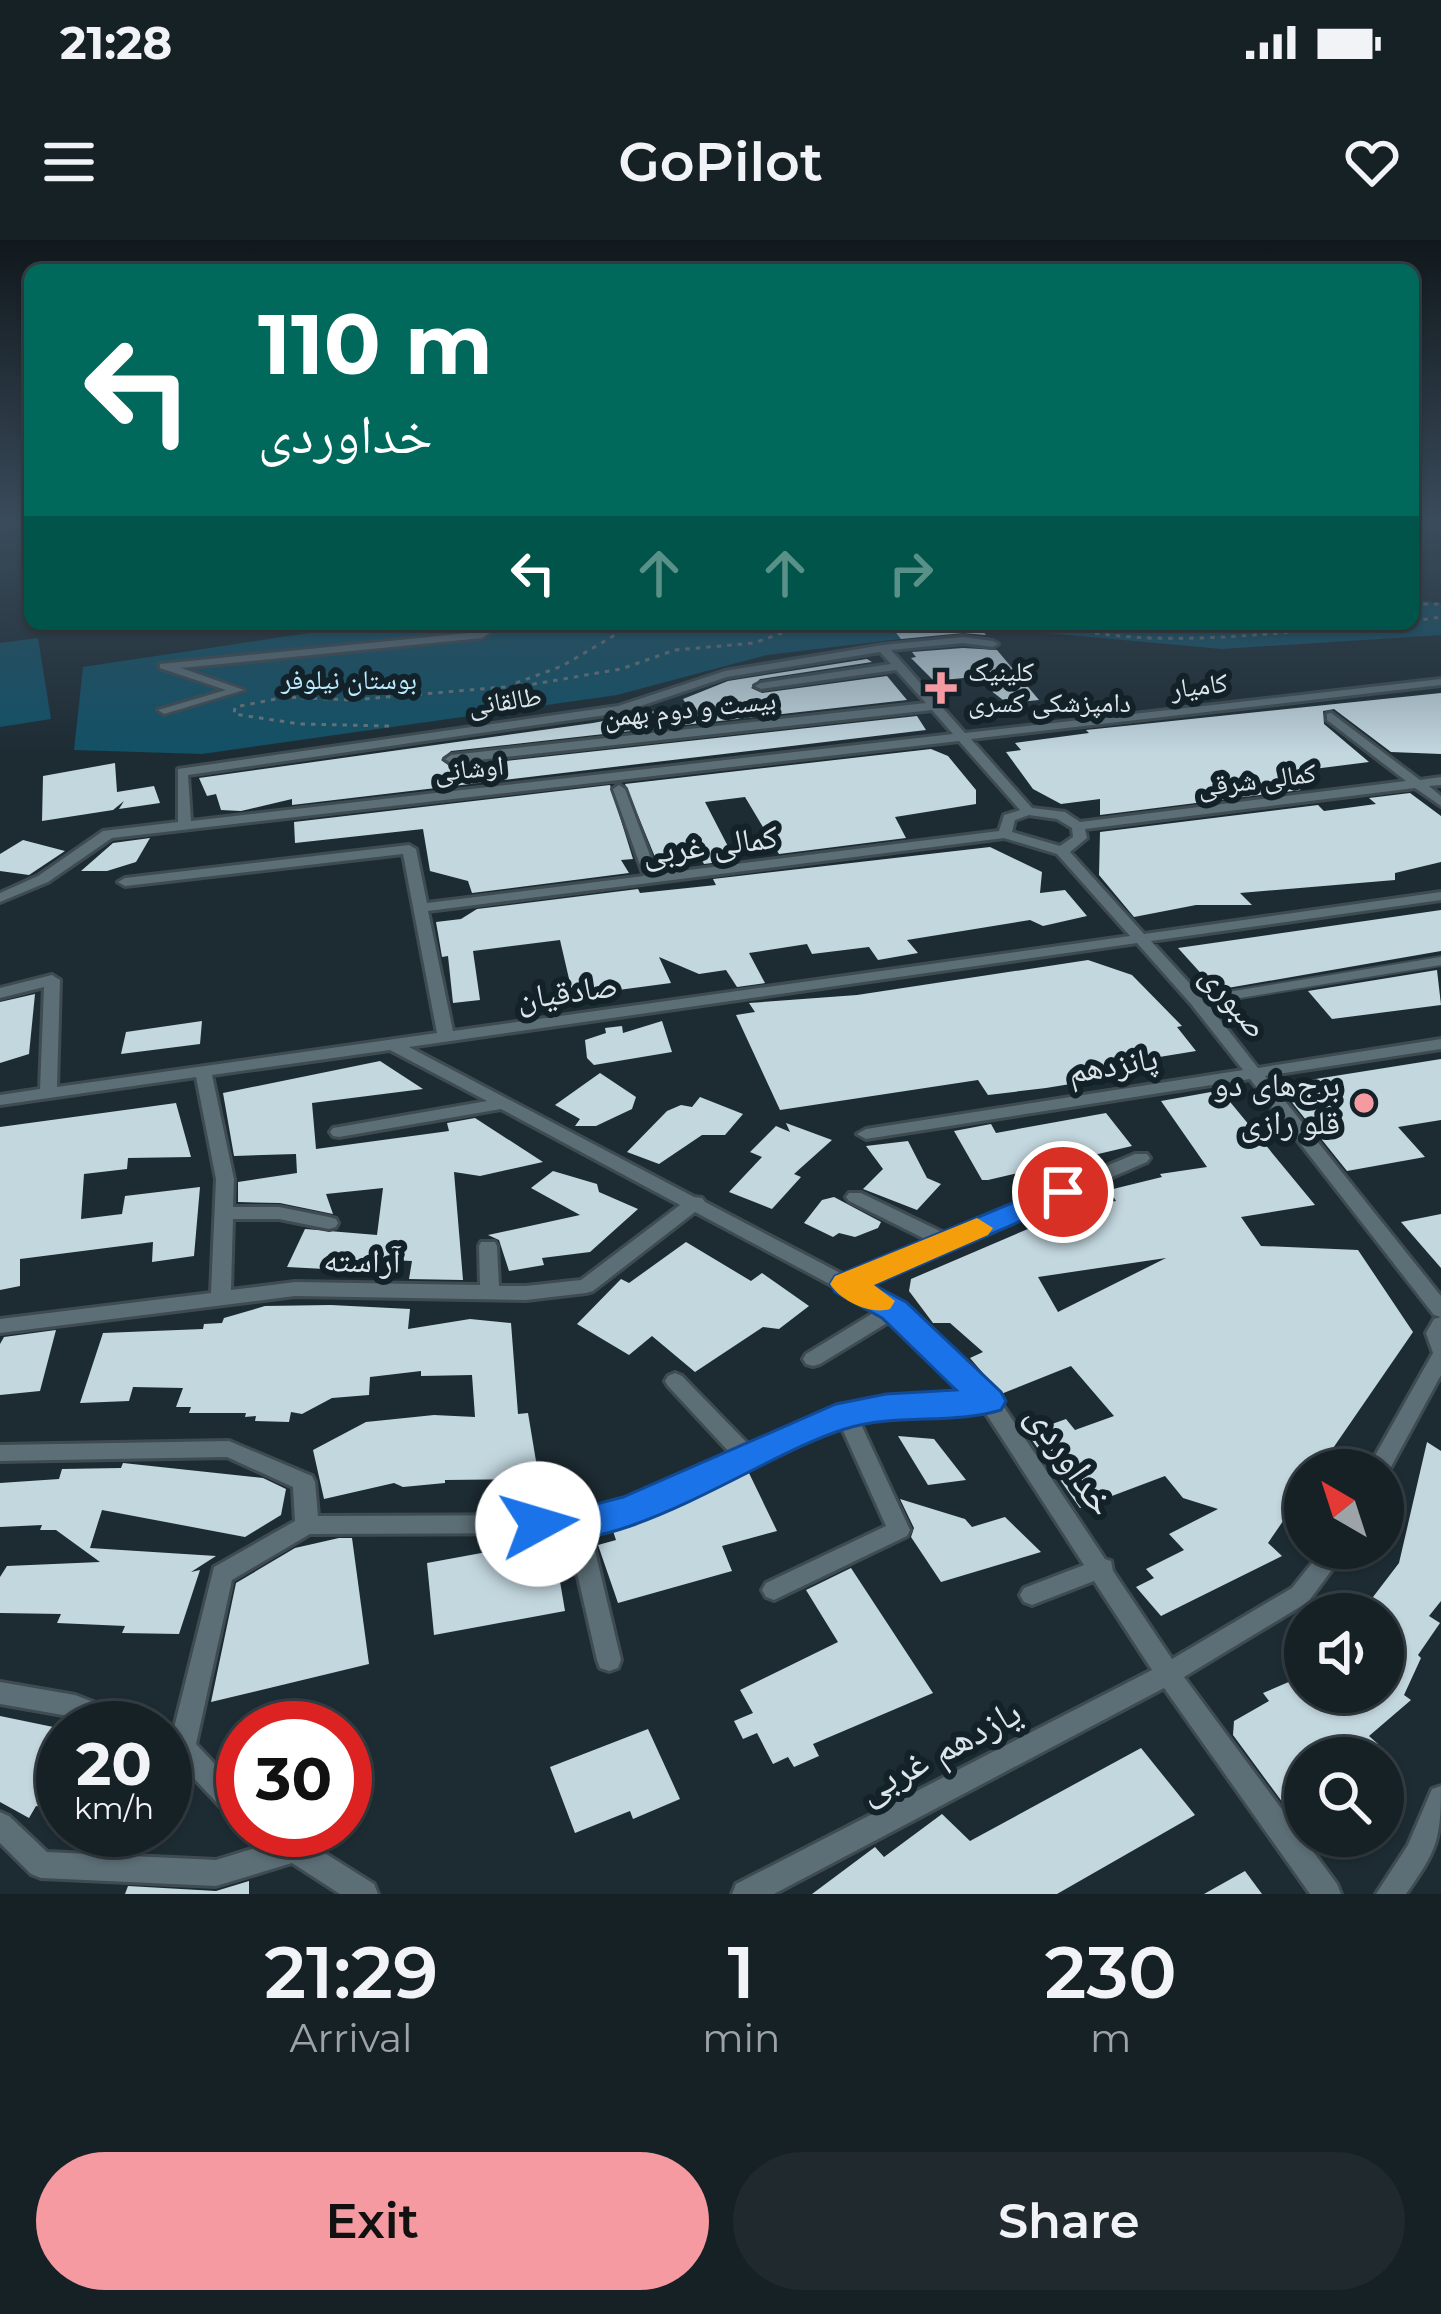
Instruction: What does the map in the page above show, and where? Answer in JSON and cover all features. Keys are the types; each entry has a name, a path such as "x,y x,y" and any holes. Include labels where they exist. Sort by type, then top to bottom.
{"street":[{"path":"164,710 238,689 164,666 482,635 489,630"},
{"path":"883,648 963,640 993,644"},
{"path":"883,648 1028,811"},
{"name":"طالقانی","path":"185,825 182,772 620,709 724,674 883,648"},
{"path":"761,686 899,666"},
{"name":"کامیار","path":"962,737 1441,682"},
{"path":"1306,698 1441,802"},
{"name":"بیست و دوم بهمن","path":"451,759 934,706"},
{"name":"اوشانی","path":"0,898 44,879 108,834 962,737"},
{"name":"کمالی شرقی","path":"1078,826 1441,781"},
{"path":"620,789 652,879"},
{"path":"1028,811 1060,815 1078,826 1080,838 1062,851 1005,834 1009,818 1028,811"},
{"name":"کمالی غربی","path":"422,908 1005,834"},
{"path":"125,882 409,849 446,1038"},
{"name":"صبوری","path":"1062,851 1255,1071 1441,1310"},
{"name":"صادقیان","path":"0,1100 1441,896"},
{"path":"0,993 52,980 48,1093"},
{"name":"پانزدهم","path":"866,1134 1441,1043"},
{"name":"خداوردی","path":"394,1046 894,1310 989,1401 1103,1568 1168,1674 1327,1894"},
{"path":"203,1071 225,1179 220,1297"},
{"path":"339,1132 502,1104"},
{"path":"846,1284 1141,1158"},
{"path":"855,1197 946,1241"},
{"name":"آراسته","path":"0,1327 295,1288 490,1292 586,1286 696,1202"},
{"path":"223,1213 279,1213 329,1223"},
{"path":"488,1246 490,1292"},
{"path":"813,1359 894,1310"},
{"path":"1389,1449 1441,1353 1436,1333 1441,1324"},
{"path":"675,1382 748,1457"},
{"path":"185,1701 222,1574 307,1525 577,1524 632,1509 847,1415 886,1407 989,1401"},
{"path":"774,1590 899,1530 847,1415"},
{"path":"0,1453 229,1449 304,1482 307,1525"},
{"path":"577,1524 609,1660"},
{"path":"1032,1595 1103,1568"},
{"name":"یازدهم غربی","path":"746,1894 1168,1674 1300,1595 1320,1569"},
{"path":"0,1694 44,1701"},
{"path":"192,1762 216,1786"},
{"path":"1390,1894 1418,1854 1441,1798"},
{"path":"0,1825 41,1865 216,1873 269,1857"},
{"path":"303,1857 364,1894"}],"lane":[{"path":"1197,1001 1441,961"}],"path":[{"path":"474,689 557,672 622,630"},
{"path":"389,726 300,724 234,714 236,707 254,700 352,700 621,669 661,653 754,643 790,630"},
{"path":"1075,630 1174,637 1290,630"}],"green space":[{"name":"بوستان نیلوفر","path":"1419,601 1441,603 1441,635 1222,649 1013,630 1419,630"},
{"name":"بوستان نیلوفر","path":"328,630 974,630 767,655 617,695 202,754 74,750 83,667"},
{"path":"38,638 51,719 0,727 0,643"}],"building":[{"path":"894,630 981,630 986,635 963,633 901,639"},
{"path":"997,650 1039,700 1007,703 973,677 934,681 911,658 916,657 912,652"},
{"path":"867,659 872,662 760,679 751,688 762,693 887,676 907,700 451,751 441,760 451,767 917,716 926,730 292,805 292,799 241,811 221,810 216,794 207,796 199,778 593,723 687,705 683,699 728,681"},
{"path":"1441,693 1441,754 1391,752 1334,709 1323,711 1324,724 1369,762 1282,773 1301,790 1100,815 1100,799 1061,804 1033,789 1006,752 1021,750 1015,743 1089,733 1086,730"},
{"path":"931,749 948,756 976,790 976,804 895,817 906,838 779,854 745,797 705,802 735,860 704,864 698,852 655,857 625,784"},
{"path":"115,763 117,792 154,786 160,803 119,809 124,801 113,810 42,821 43,776"},
{"path":"610,785 633,859 621,860 629,873 472,893 468,881 430,871 423,829 295,843 294,822"},
{"path":"1410,793 1441,816 1441,862 1395,873 1395,880 1240,893 1252,905 1196,905 1134,917 1099,875 1100,832 1318,805 1324,811 1376,804 1369,798"},
{"path":"150,838 136,862 107,871 81,871 113,843"},
{"path":"23,840 65,851 29,875 0,871 0,854"},
{"path":"990,847 1042,872 1040,893 1065,890 1087,916 1043,926 1030,920 907,940 918,953 878,960 869,947 812,954 807,944 749,953 765,983 737,987 726,970 699,974 659,957 671,983 573,996 560,940 473,951 480,1000 453,1003 448,956 442,957 436,922 461,919 477,909 638,889 640,893 716,885 713,879"},
{"path":"1441,910 1441,951 1216,990 1178,948"},
{"path":"1088,960 1132,975 1182,1026 1177,1027 1196,1051 1098,1067 1107,1078 1046,1088 988,1095 978,1080 780,1110 736,1015 755,1012 749,1003 857,995"},
{"path":"1437,970 1441,1005 1332,1019 1308,991"},
{"path":"35,994 29,1054 0,1063 0,1002"},
{"path":"202,1021 200,1044 121,1054 126,1032"},
{"path":"662,1021 672,1052 594,1065 587,1058 585,1040 606,1033 605,1028 622,1026 623,1033"},
{"name":"برج‌های دو قلو رازی","path":"1441,1059 1441,1120 1398,1127 1425,1157 1347,1171 1278,1085"},
{"path":"380,1061 423,1089 312,1103 316,1149 449,1131 447,1123 475,1118 543,1162 480,1176 454,1172 463,1280 409,1279 412,1261 366,1259 363,1271 287,1267 305,1229 377,1235 383,1188 326,1194 333,1214 280,1203 238,1202 238,1182 297,1173 296,1154 234,1156 223,1093"},
{"path":"600,1073 636,1097 632,1109 596,1126 575,1126 580,1119 555,1105"},
{"path":"1211,1092 1226,1097 1315,1205 1241,1217 1261,1246 1358,1250 1413,1332 1332,1449 1284,1449 1284,1520 1268,1543 1282,1556 1161,1616 1136,1587 1154,1578 1146,1569 1184,1550 1169,1534 1218,1509 1183,1498 1165,1476 1080,1508 1027,1433 1066,1419 1075,1430 1114,1416 1071,1366 1001,1394 970,1358 983,1352 950,1323 933,1323 909,1291 911,1279 1035,1226 1033,1222 1070,1216 1066,1208 1116,1201 1109,1190 1162,1177 1160,1174 1207,1167 1161,1101","holes":["1166,1258 1058,1312 1038,1277"]},
{"path":"700,1097 743,1114 725,1135 702,1135 659,1164 627,1152 667,1111 681,1105 692,1107"},
{"path":"176,1103 191,1157 128,1158 127,1169 84,1174 81,1219 122,1214 125,1196 200,1187 194,1256 152,1262 153,1242 20,1259 20,1286 0,1290 0,1127"},
{"path":"1106,1113 1132,1146 988,1180 982,1180 954,1131 991,1124 996,1133"},
{"path":"786,1123 832,1140 794,1174 801,1177 772,1209 729,1192 762,1157 750,1152 776,1126 790,1132"},
{"path":"908,1141 927,1178 941,1184 917,1210 863,1189 883,1169 866,1146"},
{"path":"553,1171 597,1184 599,1192 638,1209 590,1252 542,1258 544,1265 509,1271 499,1240 488,1235 580,1215 531,1188"},
{"path":"834,1197 881,1222 878,1228 855,1237 839,1233 833,1237 804,1223 822,1200"},
{"path":"1441,1214 1441,1268 1401,1222"},
{"path":"686,1242 751,1281 762,1273 809,1306 779,1329 763,1327 695,1372 652,1336 629,1355 577,1324 621,1279 629,1283"},
{"path":"265,1306 410,1309 408,1329 470,1319 511,1323 518,1414 528,1413 539,1479 445,1480 403,1487 394,1483 324,1499 313,1450 366,1422 434,1415 475,1417 472,1375 421,1376 421,1371 370,1377 369,1395 332,1398 302,1414 291,1412 289,1422 255,1421 256,1416 245,1417 246,1413 189,1413 191,1407 176,1407 183,1388 133,1387 129,1401 80,1403 103,1333 203,1329 204,1324 222,1323 224,1318"},
{"path":"56,1330 40,1391 0,1395 4,1337"},
{"path":"898,1436 934,1439 966,1480 928,1485"},
{"path":"1427,1442 1441,1451 1441,1601 1429,1616 1440,1623 1418,1655 1421,1658 1404,1695 1404,1593 1376,1593 1394,1569 1404,1569 1404,1541"},
{"path":"123,1463 263,1478 286,1489 281,1515 245,1537 102,1510 90,1548 216,1556 191,1572 200,1570 179,1634 122,1633 125,1626 57,1623 61,1614 0,1613 0,1577 7,1566 100,1562 56,1530 40,1530 42,1525 0,1527 0,1483 59,1479 62,1469 121,1468"},
{"path":"748,1471 777,1531 722,1546 732,1571 618,1603 598,1545 616,1540 612,1528 671,1508"},
{"path":"900,1499 965,1519 972,1527 1005,1517 1041,1552 941,1582 911,1537 914,1528"},
{"path":"352,1538 369,1664 211,1702 236,1583 295,1548"},
{"path":"553,1540 565,1611 434,1635 427,1563"},
{"path":"851,1568 933,1693 813,1744 819,1756 794,1767 788,1757 773,1764 757,1733 743,1739 734,1721 753,1713 740,1690 838,1642 806,1590"},
{"path":"1284,1684 1284,1713 1396,1713 1370,1737 1284,1737 1284,1804 1233,1735 1234,1721 1269,1701 1263,1693"},
{"path":"0,1716 36,1723 36,1806 29,1818 0,1802"},
{"path":"648,1729 680,1799 633,1819 630,1811 575,1833 550,1767"},
{"path":"1141,1748 1195,1815 1057,1894 812,1894 875,1847 884,1857 942,1814 970,1841"},
{"path":"1245,1871 1262,1894 1204,1894"},
{"path":"249,1881 249,1894 125,1894 128,1886 216,1891"}],"slow traffic":[{"path":"878,1301 846,1284 977,1228"}],"place":[{"name":"کلینیک دامپزشکی کسری","path":"941,688"},
{"name":"برج‌های دو قلو رازی","path":"1364,1103"}],"route":[{"path":"538,1524 577,1524 632,1509 836,1418 886,1407 989,1401 894,1310 846,1284 1063,1192"}]}
